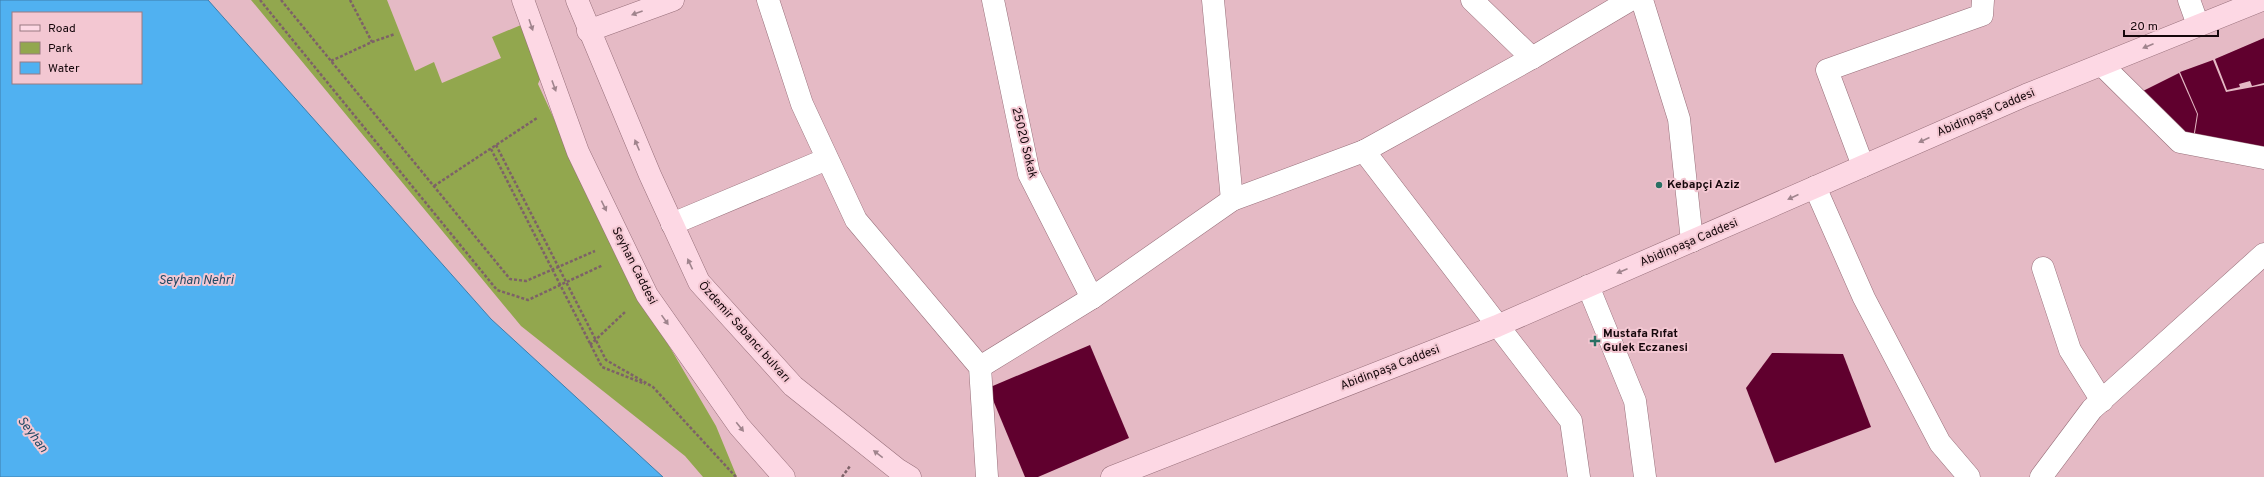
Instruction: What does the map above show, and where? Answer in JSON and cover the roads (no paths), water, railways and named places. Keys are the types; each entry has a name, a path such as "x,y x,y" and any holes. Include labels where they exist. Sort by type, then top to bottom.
{"main road":[{"name":"Seyhan Caddesi","path":"523,0 578,152 647,295 739,426 784,477"},
{"name":"Özdemir Sabancı bulvarı","path":"577,0 588,31 672,224 699,282 793,386 897,469 910,477"},
{"path":"588,31 673,0"},
{"name":"Abidinpaşa Caddesi","path":"1112,477 1497,326 2026,95 2262,0"}],"street":[{"path":"768,0 802,104 856,220 980,367 987,477"},
{"name":"25020 Sokak","path":"993,0 1029,174 1092,298"},
{"path":"1213,0 1232,200"},
{"path":"1472,0 1532,58"},
{"path":"980,367 1092,298 1232,200 1364,151 1532,58 1630,0"},
{"path":"1642,0 1679,118 1692,241"},
{"path":"1863,166 1826,70 1982,15 1983,0"},
{"path":"2189,0 2198,25"},
{"path":"2102,65 2180,142 2264,158"},
{"path":"1364,151 1571,421 1579,477"},
{"path":"672,224 827,159"},
{"path":"1815,187 1864,298 1940,443 1969,477"},
{"path":"2041,477 2092,409 2264,254"},
{"path":"2043,268 2070,350 2102,400"},
{"path":"1588,286 1636,401 1645,477"}],"water":[{"name":"Seyhan Nehri","path":"0,0 208,0 491,319 663,477 0,477"}],"place":[{"name":"Kebapçi Aziz","path":"1659,185"},
{"name":"Mustafa Rıfat Gulek Eczanesi","path":"1595,341"}],"water label":[{"name":"Seyhan","path":"32,435"}]}
